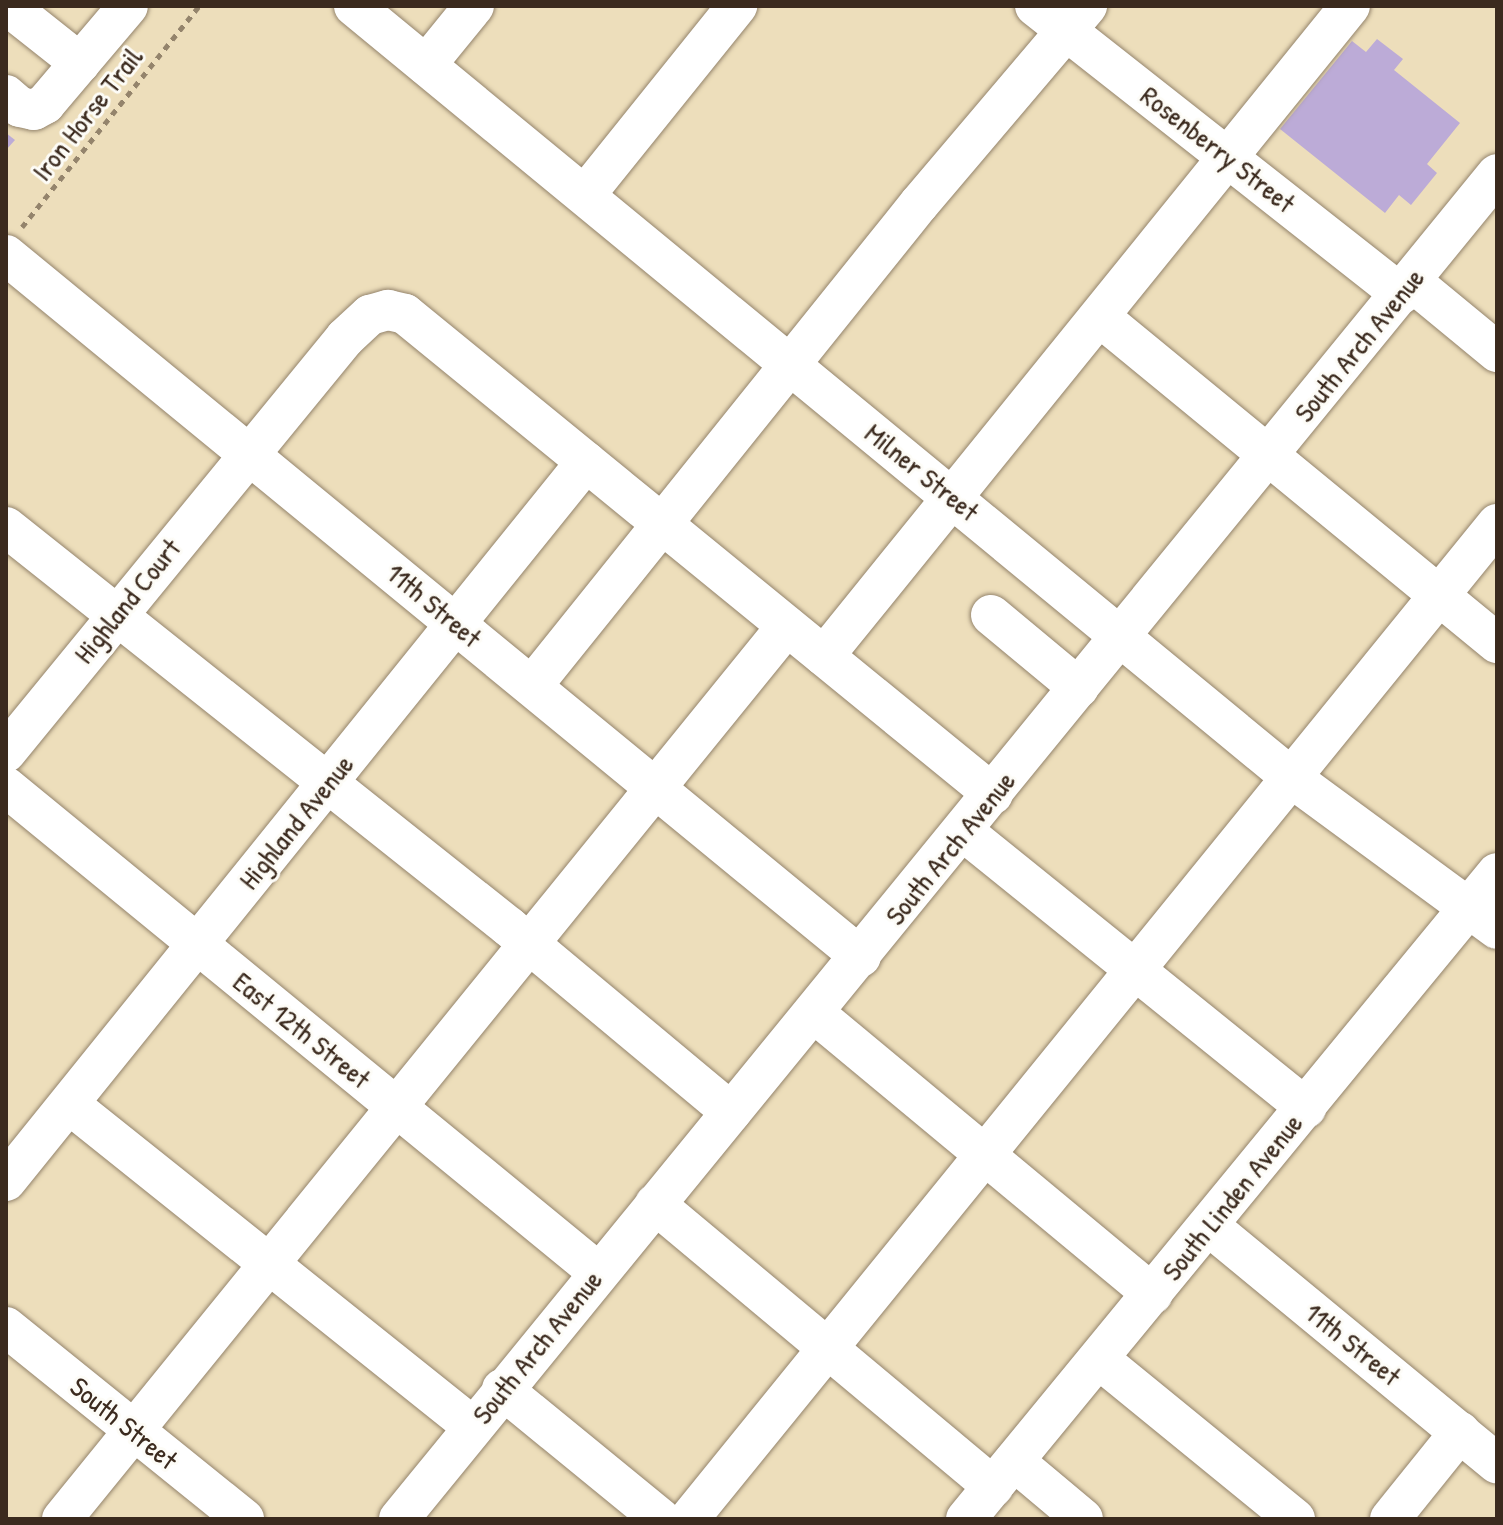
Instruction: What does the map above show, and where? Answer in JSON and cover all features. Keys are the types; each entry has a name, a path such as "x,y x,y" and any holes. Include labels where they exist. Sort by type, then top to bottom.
{"street":[{"path":"8,6 80,63"},
{"path":"6,95 20,107 34,110 80,63 128,6"},
{"name":"Milner Street","path":"354,6 1293,779 1482,919"},
{"path":"426,65 474,6"},
{"path":"585,195 737,6"},
{"name":"Rosenberry Street","path":"1035,6 1077,19 1228,156 1497,352"},
{"path":"824,656 956,499 1350,6"},
{"path":"532,686 790,364 1077,19"},
{"name":"South Arch Avenue","path":"399,1519 598,1272 861,957 1497,174"},
{"name":"11th Street","path":"11,245 248,451 861,957"},
{"name":"Highland Court","path":"6,752 248,451 345,338 370,315 388,310 405,314 993,794"},
{"path":"1100,317 1271,454 1497,643"},
{"name":"Highland Avenue","path":"6,1181 586,462"},
{"path":"689,1519 1497,524"},
{"path":"6,527 731,1112"},
{"path":"991,615 1079,688"},
{"path":"62,1519 787,626"},
{"name":"East 12th Street","path":"6,787 598,1272"},
{"path":"963,831 1134,973 1306,1108"},
{"name":"South Linden Avenue","path":"966,1519 1306,1108 1482,919 1497,873"},
{"path":"814,1013 1153,1294"},
{"path":"69,1104 472,1426"},
{"path":"655,1204 827,1349 1003,1474 1083,1519"},
{"name":"11th Street","path":"1209,1226 1497,1463"},
{"name":"South Street","path":"6,1327 244,1519"},
{"path":"1099,1359 1295,1519"},
{"path":"502,1389 661,1519"},
{"path":"1390,1519 1460,1432"}],"path":[{"name":"Iron Horse Trail","path":"11,245 199,6"}],"building":[{"path":"1377,39 1403,59 1394,70 1460,123 1427,164 1437,173 1411,205 1399,195 1385,213 1280,129 1352,41 1366,52"},
{"path":"6,133 15,140 6,150"}]}
